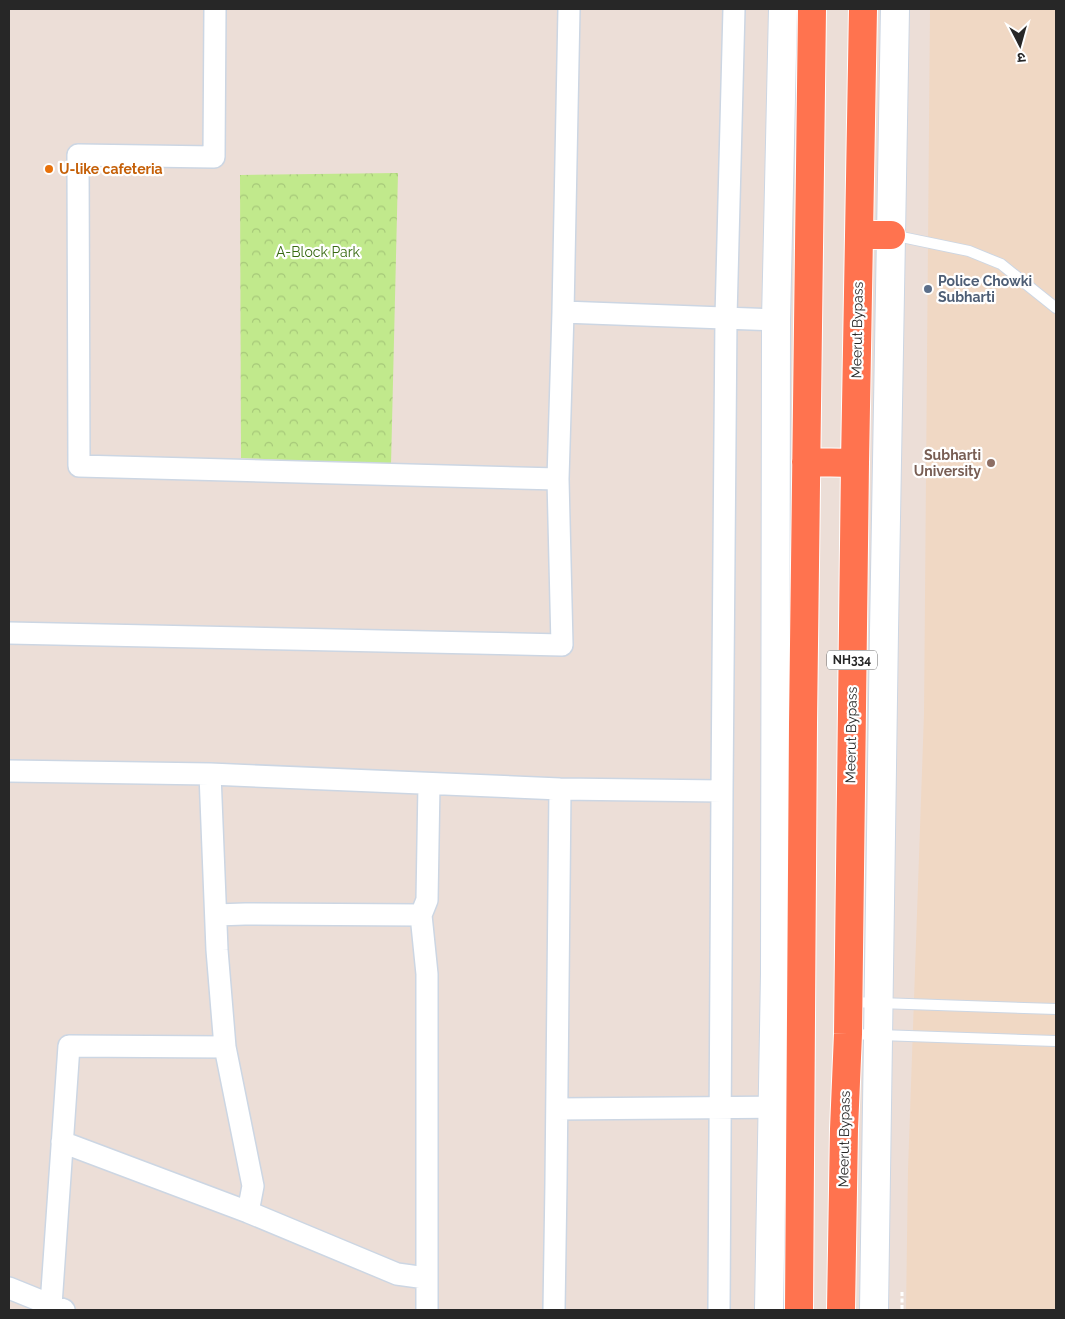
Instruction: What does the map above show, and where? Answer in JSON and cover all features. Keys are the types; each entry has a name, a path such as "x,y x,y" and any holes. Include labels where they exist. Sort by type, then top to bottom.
{"highway":[{"path":"799,1310 803,734 812,9"},
{"name":"Meerut Bypass","path":"841,1310 848,1034 863,9"},
{"path":"859,235 891,235"},
{"path":"806,462 855,463"}],"street":[{"path":"215,9 214,157 78,154 79,466 558,479"},
{"path":"9,633 562,645 558,479 569,9"},
{"path":"719,1310 726,317 734,9"},
{"path":"769,1310 775,974 776,320 783,9"},
{"path":"874,1310 896,9"},
{"path":"562,312 776,320"},
{"path":"9,771 210,774 560,789 722,791"},
{"path":"210,774 217,950 225,1047 253,1186 248,1212"},
{"path":"427,1310 427,974 421,915 427,900 429,784"},
{"path":"554,1310 560,789"},
{"path":"216,915 421,915"},
{"path":"9,1288 57,1308 62,1142 69,1046 225,1047"},
{"path":"557,1109 801,1108"},
{"path":"62,1142 248,1212 397,1274 426,1278"}],"lane":[{"path":"891,235 969,251 1001,264 1056,308"},
{"path":"848,1002 1056,1009"},
{"path":"848,1034 1056,1041"}],"path":[{"path":"902,1292 902,1310"}],"shaded area":[{"name":"Subharti University","path":"930,9 1056,9 1056,1310 906,1310 908,1170 924,714"}],"green space":[{"name":"A-Block Park","path":"398,173 391,465 241,458 240,175"}],"place":[{"name":"U-like cafeteria","path":"49,169"},
{"name":"Police Chowki Subharti","path":"928,289"},
{"name":"Subharti University","path":"991,463"}]}
